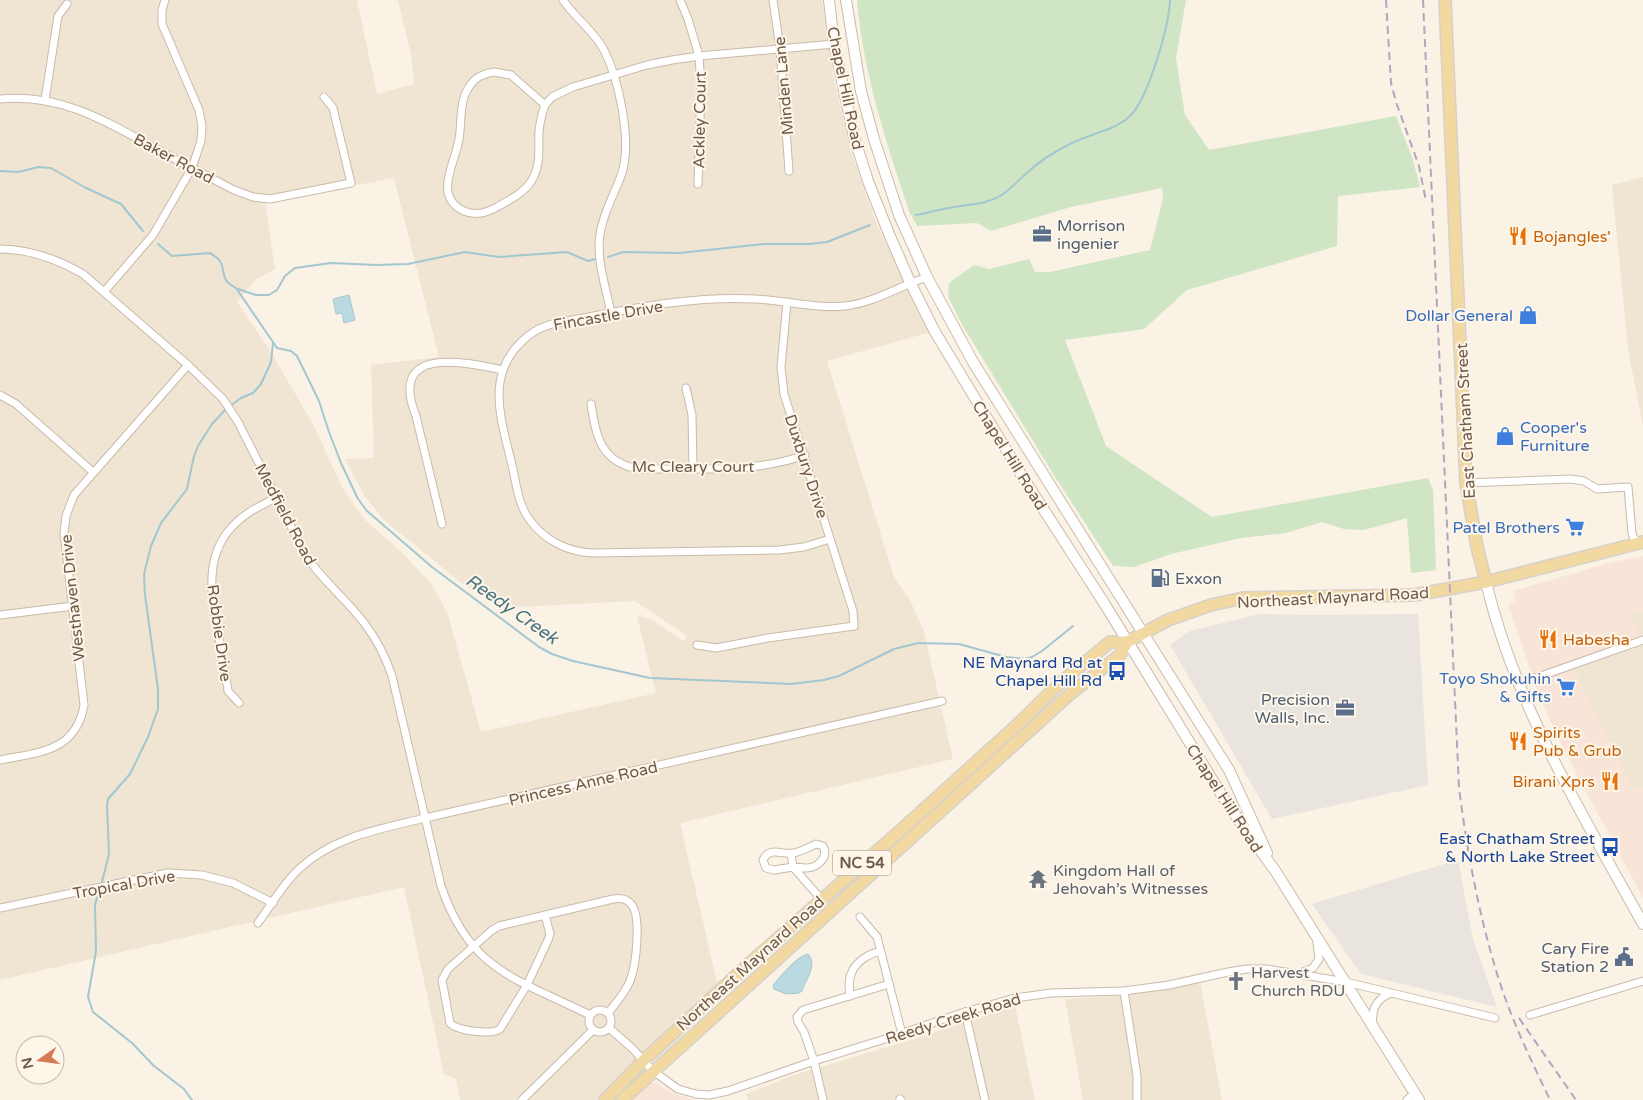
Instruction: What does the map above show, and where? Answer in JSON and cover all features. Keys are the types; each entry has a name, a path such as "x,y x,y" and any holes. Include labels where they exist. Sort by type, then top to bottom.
{"main road":[{"name":"Chapel Hill Road","path":"829,0 834,44 854,137 868,181 910,282 935,332 1022,476 1104,603 1126,642 1231,810 1276,872 1346,982 1413,1098"},
{"name":"Chapel Hill Road","path":"846,0 861,91 874,139 902,222 927,276 973,362 1229,770 1276,872"},
{"name":"East Chatham Street","path":"1445,0 1466,483 1477,547 1491,604 1518,684 1537,728 1643,924"},
{"name":"Northeast Maynard Road","path":"606,1100 644,1060 821,899 901,830 1074,671 1110,642 1126,642 1168,620 1243,598 1414,595 1486,582 1639,543"},
{"name":"Northeast Maynard Road","path":"622,1100 1070,694 1120,655 1126,642"}],"street":[{"path":"104,292 153,235 192,168 201,141 202,126 199,110 162,24 164,0"},
{"path":"563,0 603,49 614,75 625,134 622,170 602,225 599,244 611,312"},
{"name":"Ackley Court","path":"680,0 699,56 702,86 698,184"},
{"name":"Minden Lane","path":"773,0 780,48 789,171"},
{"path":"45,100 58,16 67,4"},
{"path":"545,105 516,78 504,73 487,73 472,82 463,99 459,141 447,179 449,194 460,208 472,213 490,212 524,191 537,170 539,130 545,105 561,91 647,65 699,56 834,44"},
{"name":"Baker Road","path":"0,98 45,100 86,112 234,190 262,198 280,198 351,183 333,108 324,97"},
{"name":"Medfield Road","path":"0,249 28,252 63,263 83,274 188,366 214,390 231,410 311,564 365,624 385,658 392,676 441,886 448,908 457,925 473,947 499,970 526,986 590,1015"},
{"name":"Fincastle Drive","path":"830,539 804,547 779,550 593,553 566,549 552,541 539,530 529,519 520,500 501,418 498,391 502,370 509,356 529,335 553,324 611,312 687,301 719,299 755,299 821,306 846,306 869,300 927,276"},
{"name":"Duxbury Drive","path":"697,645 716,648 768,638 854,626 853,611 782,382 782,354 787,302"},
{"path":"442,524 416,416 410,402 409,389 411,383 419,370 430,363 437,362 502,370"},
{"name":"Westhaven Drive","path":"0,760 45,751 59,745 72,734 80,720 84,704 65,525 74,495 188,366"},
{"path":"686,388 692,415 693,468"},
{"path":"0,395 16,404 94,472"},
{"name":"Mc Cleary Court","path":"592,404 594,423 600,443 605,451 620,464 628,467 639,469 768,466 804,455"},
{"path":"1466,483 1572,479 1584,481 1597,490 1628,487 1632,533 1639,543"},
{"name":"Robbie Drive","path":"239,703 228,691 211,591 213,563 224,538 236,522 254,509 276,498"},
{"path":"0,615 73,606"},
{"path":"1518,684 1643,640"},
{"name":"Princess Anne Road","path":"258,923 300,868 346,838 425,818 942,701"},
{"path":"816,844 823,846 825,858 822,861 807,868 793,867 774,870 766,868 763,860 768,853 774,851 790,854 816,844"},
{"path":"790,854 793,867 821,899"},
{"name":"Tropical Drive","path":"0,908 168,873 202,875 233,883 273,903"},
{"path":"545,915 550,934 548,940 526,986 497,1031 493,1033 477,1031 454,1026 450,1023 442,980 446,971 491,931 499,926 545,915 620,898 628,901 633,906 636,931 635,963 626,990 608,1013"},
{"path":"860,917 877,937 902,1034"},
{"path":"1296,974 1313,968 1319,959 1318,947 1312,930"},
{"path":"850,996 849,983 852,971 868,955 881,952"},
{"name":"Reedy Creek Road","path":"653,1071 678,1089 709,1095 728,1091 814,1060 902,1034 999,1002 1030,995 1124,990 1169,984 1247,969 1267,969 1346,982 1495,1018"},
{"path":"1530,1015 1643,981"},
{"path":"823,1100 814,1060 797,1017 803,1010 889,984"},
{"path":"1124,990 1137,1076 1137,1100"},
{"path":"1373,1026 1372,1011 1375,1004 1391,993"},
{"path":"596,1010 608,1013 611,1022 609,1028 603,1032 593,1030 589,1025 590,1015 596,1010"},
{"path":"966,1012 985,1100"},
{"path":"609,1028 632,1048 653,1071"},
{"path":"522,1100 593,1030"}],"shaded area":[{"path":"0,0 357,0 377,94 414,84 411,54 398,0 822,0 833,75 853,158 877,225 931,332 827,361 894,577 910,600 924,632 953,759 680,823 718,987 597,1100 460,1100 456,1079 444,1074 404,887 0,980","holes":["394,178 439,357 371,365 374,458 345,459 365,497 384,520 459,581 499,608 635,601 687,636 684,641 650,619 637,616 656,693 481,732 447,612 430,582 400,551 365,520 343,489 313,424 269,349 237,302 255,280 275,269 265,202"]},
{"path":"1643,177 1643,426 1628,349 1612,185"},
{"path":"1643,556 1643,611 1631,614 1639,637 1571,662 1632,788 1643,786 1643,898 1551,723 1536,687 1508,604 1515,601 1513,591 1613,562"},
{"path":"1643,611 1643,786 1632,788 1572,665 1639,641 1631,613"},
{"path":"1260,614 1418,614 1428,785 1272,819 1170,645 1190,631"},
{"path":"1458,860 1473,939 1497,1007 1361,974 1312,904"},
{"path":"1200,982 1222,1100 1083,1100 1065,999 1113,996"},
{"path":"1015,1006 1035,1100 748,1100 746,1094 794,1075"},
{"path":"649,1083 656,1083 675,1094 697,1100 631,1100"}],"green space":[{"path":"857,0 1186,0 1176,58 1185,115 1209,150 1396,116 1413,160 1420,187 1338,196 1337,246 1187,290 1144,329 1065,340 1106,446 1212,517 1428,478 1433,490 1436,570 1411,573 1407,518 1364,530 1344,529 1322,522 1286,533 1241,538 1171,554 1134,567 1113,566 1052,472 961,323 948,296 949,283 974,265 989,269 1029,259 1035,272 1050,272 1150,250 1163,199 1162,188 1071,207 991,231 977,223 917,226 909,211 877,107 864,54"}],"water":[{"path":"349,295 355,320 344,323 342,313 336,314 333,299"},
{"path":"808,954 811,958 812,967 802,991 786,994 774,989 773,985 789,967 799,958"}],"waterway":[{"path":"916,215 982,203 994,199 1008,191 1044,159 1077,141 1116,126 1129,117 1143,95 1156,62 1166,27 1170,0"},
{"name":"Reedy Creek","path":"0,171 19,172 38,167 51,168 84,187 121,204 143,231"},
{"path":"608,257 623,252 679,253 764,244 827,242 870,225"},
{"name":"Reedy Creek","path":"158,244 172,256 210,253 217,258 222,265 225,278 236,288 277,348 291,351 297,356 319,401 341,463 358,499 367,511 432,567 539,647 552,654 573,661 650,678 791,684 839,676 894,649 918,643 959,644 1006,657 1025,659 1042,651 1073,626"},
{"path":"238,289 256,295 269,295 277,290 285,276 295,268 331,263 408,264 465,252 499,257 567,252 588,261 595,259"},
{"path":"101,886 109,854 108,799 130,774 148,737 158,709 158,689 145,595 144,574 151,546 161,523 187,489 198,446 212,424 226,409 241,398 253,393 261,384 271,362 273,343"},
{"path":"99,890 95,905 96,951 88,997 93,1012 132,1043 154,1066 184,1089 192,1100"}],"railway":[{"path":"1386,0 1391,83 1419,166 1426,201"},
{"path":"1423,0 1459,788 1474,880 1496,970 1514,1020 1550,1100"},
{"path":"1519,1018 1576,1100"}],"place":[{"name":"Morrison ingenier","path":"1042,234"},
{"name":"Bojangles'","path":"1518,236"},
{"name":"Dollar General","path":"1528,315"},
{"name":"Cooper's Furniture","path":"1505,436"},
{"name":"Patel Brothers","path":"1575,527"},
{"name":"Exxon","path":"1160,578"},
{"name":"Habesha","path":"1548,639"},
{"name":"NE Maynard Rd at Chapel Hill Rd","path":"1117,671"},
{"name":"Toyo Shokuhin & Gifts","path":"1566,687"},
{"name":"Precision Walls, Inc.","path":"1345,708"},
{"name":"Spirits Pub & Grub","path":"1518,741"},
{"name":"Birani Xprs","path":"1610,781"},
{"name":"East Chatham Street & North Lake Street","path":"1610,847"},
{"name":"Kingdom Hall of Jehovah’s Witnesses","path":"1038,879"},
{"name":"Cary Fire Station 2","path":"1624,957"},
{"name":"Harvest Church RDU","path":"1236,981"}]}
